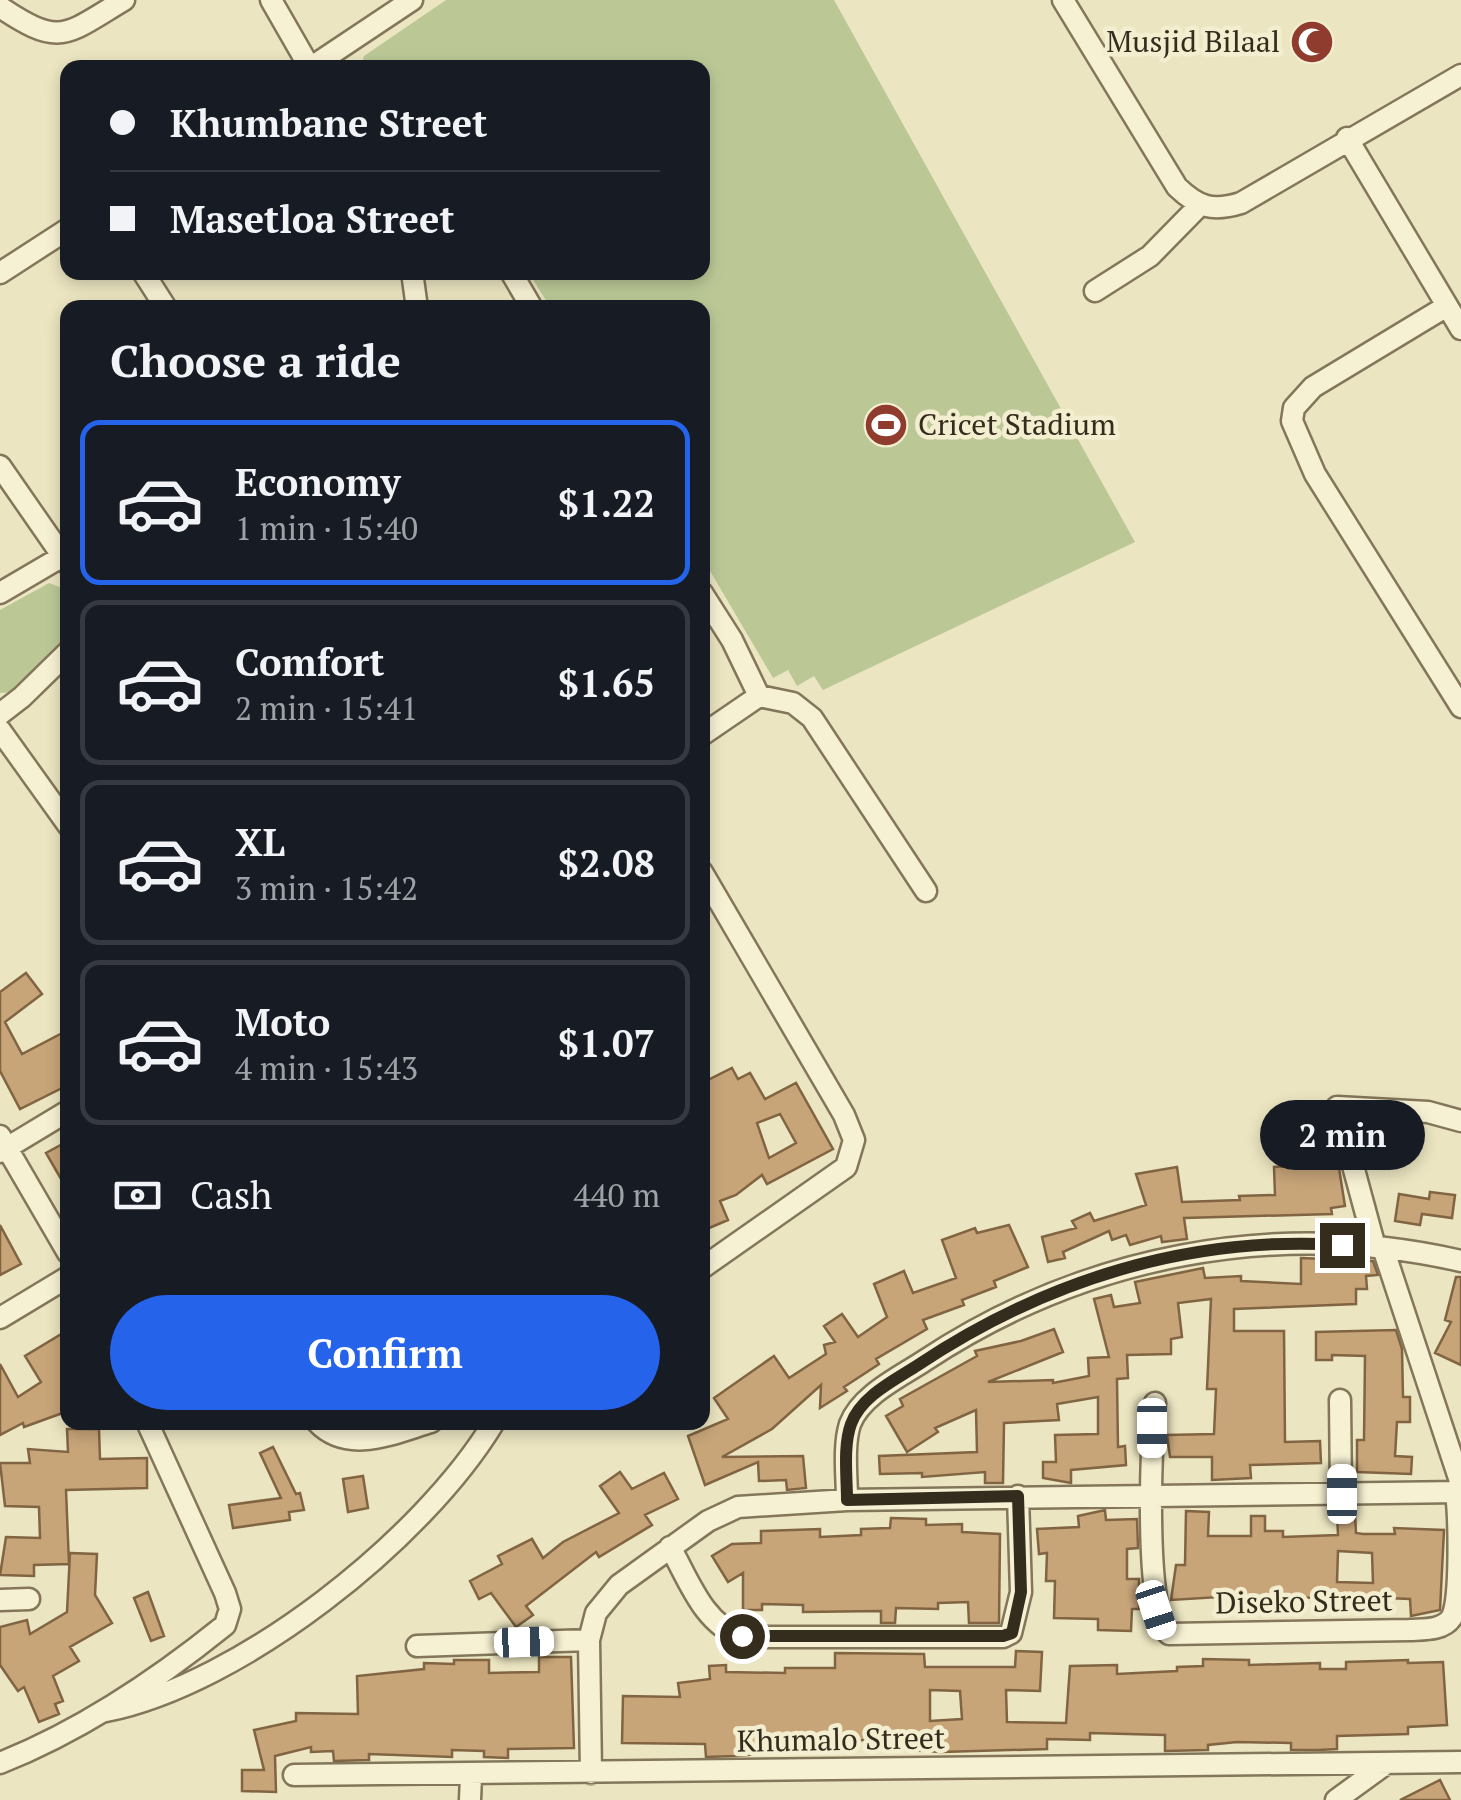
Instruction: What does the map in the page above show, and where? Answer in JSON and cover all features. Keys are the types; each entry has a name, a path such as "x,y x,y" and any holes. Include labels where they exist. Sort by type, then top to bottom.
{"street":[{"path":"0,7 35,31 62,33 124,0"},
{"path":"271,0 305,60"},
{"path":"322,60 412,0"},
{"path":"1063,0 1177,187 1205,208"},
{"path":"1095,290 1150,256 1205,208 1240,203 1461,75"},
{"path":"1347,138 1461,329"},
{"path":"0,273 60,234"},
{"path":"1447,306 1314,387 1294,408 1292,422 1315,474 1461,707"},
{"path":"0,467 60,553"},
{"path":"0,593 60,563"},
{"path":"710,608 759,696"},
{"path":"0,714 60,660"},
{"path":"710,729 759,696 793,703 812,718 926,891"},
{"path":"0,730 60,814"},
{"path":"710,886 844,1115 854,1140 846,1166 710,1262"},
{"name":"Diseko Street","path":"1152,1498 1154,1593 1162,1630 1169,1634 1433,1629 1457,1617 1459,1489 1337,1107 1428,1112 1461,1121"},
{"path":"60,1115 2,1145 60,1240"},
{"path":"847,1500 848,1436 851,1423 867,1400 1002,1314 1115,1270 1198,1251 1308,1243 1379,1248 1461,1261"},
{"path":"0,1318 60,1282"},
{"path":"1340,1400 1342,1494"},
{"path":"1152,1498 1154,1403"},
{"path":"3,1755 106,1711 149,1684 226,1624 230,1609 151,1430"},
{"path":"327,1430 346,1440 367,1440 403,1430"},
{"path":"106,1711 146,1703 240,1656 288,1625 391,1544 437,1499 488,1430"},
{"path":"591,1773 589,1640 603,1601 670,1547 738,1507 756,1502 1018,1496 1152,1498 1459,1489"},
{"path":"670,1547 717,1626 742,1636 1003,1636 1012,1633 1020,1604 1018,1496"},
{"path":"0,1600 29,1599"},
{"path":"417,1646 589,1640"},
{"name":"Khumalo Street","path":"294,1775 1461,1762"},
{"path":"1336,1800 1388,1763"},
{"path":"470,1800 471,1776"}],"green space":[{"name":"Cricet Stadium","path":"446,0 834,0 1135,542 823,690 814,676 797,686 788,670 773,678 710,571 710,300 546,300 533,280 710,280 710,60 363,60"},
{"path":"49,583 60,587 60,647 12,692 0,693 0,610"}],"building":[{"path":"26,973 42,994 5,1022 22,1054 60,1034 60,1089 20,1109 0,1071 0,992"},
{"path":"732,1068 738,1079 750,1073 765,1099 796,1083 833,1149 767,1184 762,1175 736,1195 720,1201 728,1220 710,1228 710,1079","holes":["780,1114 796,1143 769,1158 757,1123"]},
{"path":"60,1145 60,1177 46,1153"},
{"path":"1338,1162 1345,1206 1331,1208 1332,1214 1184,1218 1187,1239 1162,1242 1161,1236 1130,1245 1126,1235 1112,1240 1109,1231 1063,1252 1065,1258 1048,1262 1042,1237 1076,1228 1072,1221 1090,1213 1094,1221 1146,1205 1136,1174 1177,1167 1182,1202 1240,1200 1239,1196 1275,1195 1274,1167"},
{"path":"1430,1192 1455,1195 1452,1218 1422,1214 1420,1225 1395,1221 1399,1194 1429,1199"},
{"path":"0,1225 21,1264 0,1275"},
{"path":"1009,1225 1028,1267 994,1281 996,1287 962,1300 964,1305 923,1320 927,1329 876,1359 879,1364 844,1387 847,1391 820,1408 821,1385 772,1429 722,1457 803,1456 806,1488 787,1490 786,1480 759,1481 758,1462 705,1485 688,1436 710,1430 728,1419 714,1398 774,1356 789,1378 826,1354 824,1345 835,1342 824,1326 842,1314 858,1337 887,1317 874,1284 904,1271 913,1293 956,1278 942,1240 975,1228 977,1233"},
{"path":"1301,1258 1373,1261 1378,1275 1366,1276 1367,1289 1356,1289 1356,1304 1234,1309 1234,1331 1284,1331 1285,1442 1320,1441 1321,1463 1250,1465 1251,1478 1212,1480 1212,1457 1170,1457 1167,1435 1214,1434 1216,1389 1207,1389 1211,1299 1178,1303 1182,1337 1171,1339 1171,1354 1127,1355 1128,1378 1117,1379 1118,1447 1125,1446 1126,1465 1071,1470 1071,1483 1043,1478 1043,1462 1056,1462 1055,1435 1098,1434 1098,1397 1057,1404 1059,1420 1004,1423 1003,1483 985,1483 985,1472 922,1477 922,1473 880,1474 879,1456 977,1452 976,1410 935,1428 938,1432 907,1452 886,1416 903,1406 900,1399 977,1356 975,1351 1054,1329 1063,1352 988,1382 1053,1383 1089,1376 1088,1358 1109,1357 1094,1299 1111,1295 1114,1307 1140,1303 1135,1282 1203,1268 1205,1278 1241,1276 1241,1281 1301,1284"},
{"path":"1456,1277 1461,1277 1461,1365 1435,1353 1451,1322 1445,1320"},
{"path":"1396,1330 1402,1349 1403,1397 1410,1397 1410,1422 1397,1422 1395,1456 1412,1457 1411,1474 1357,1472 1357,1440 1364,1440 1365,1356 1332,1355 1332,1360 1316,1360 1316,1332"},
{"path":"60,1335 60,1414 24,1427 23,1423 0,1435 0,1364 18,1397 41,1382 25,1356"},
{"path":"67,1430 99,1430 100,1459 147,1458 147,1488 66,1490 69,1564 34,1565 34,1576 0,1575 6,1537 40,1538 39,1507 5,1506 0,1463 30,1463 28,1449 68,1452"},
{"path":"273,1447 296,1494 300,1493 304,1510 289,1512 290,1520 233,1528 229,1505 281,1498 260,1453"},
{"path":"620,1472 632,1489 664,1473 678,1499 645,1515 652,1525 599,1557 596,1552 526,1606 533,1615 516,1627 491,1593 479,1599 470,1581 502,1564 498,1556 532,1539 543,1558 563,1542 619,1513 600,1486"},
{"path":"363,1476 368,1508 348,1512 343,1479"},
{"path":"1105,1510 1106,1520 1137,1519 1138,1548 1127,1549 1127,1579 1139,1579 1139,1609 1132,1609 1131,1631 1098,1630 1098,1619 1054,1618 1055,1581 1046,1581 1047,1553 1039,1554 1037,1529 1079,1527 1078,1516"},
{"path":"1186,1511 1209,1512 1208,1536 1251,1536 1251,1516 1265,1516 1265,1531 1283,1531 1283,1537 1338,1535 1337,1513 1355,1513 1356,1533 1395,1534 1394,1528 1444,1530 1440,1610 1411,1616 1410,1599 1298,1597 1298,1601 1253,1602 1252,1595 1171,1600 1176,1565 1185,1565","holes":["1338,1551 1372,1553 1373,1583 1337,1582"]},
{"path":"891,1518 926,1519 926,1525 962,1524 962,1532 1000,1534 999,1623 969,1623 968,1602 938,1603 938,1609 896,1608 895,1623 881,1623 881,1611 803,1612 803,1605 762,1604 762,1610 743,1610 743,1573 728,1582 712,1556 732,1544 761,1543 761,1531 820,1529 820,1537 861,1535 861,1529 890,1528"},
{"path":"70,1553 97,1554 95,1595 112,1623 70,1647 79,1661 53,1676 63,1701 55,1704 59,1714 39,1722 24,1687 18,1691 0,1665 0,1627 27,1620 30,1634 67,1612"},
{"path":"148,1592 164,1636 151,1641 134,1598"},
{"path":"1016,1651 1042,1652 1040,1691 1006,1690 1007,1722 1066,1723 1070,1666 1117,1665 1117,1674 1177,1671 1177,1667 1203,1666 1203,1659 1249,1660 1249,1665 1320,1663 1320,1669 1346,1669 1346,1662 1443,1662 1447,1725 1408,1727 1408,1734 1337,1736 1337,1749 1318,1750 1291,1750 1291,1743 1237,1742 1208,1745 1208,1750 1165,1751 1165,1735 1090,1733 1090,1740 1047,1739 1047,1749 941,1752 896,1749 896,1735 868,1734 868,1740 805,1742 805,1736 773,1737 774,1753 735,1756 706,1757 705,1744 622,1743 623,1696 680,1697 678,1683 710,1679 709,1666 726,1665 726,1672 785,1673 785,1668 835,1668 835,1653 924,1654 925,1667 1015,1667","holes":["930,1690 960,1691 962,1719 930,1721"]},
{"path":"539,1657 571,1657 574,1748 508,1749 508,1758 484,1757 484,1751 452,1750 452,1757 369,1754 369,1760 334,1761 333,1751 311,1752 311,1747 275,1756 276,1792 242,1791 242,1770 264,1770 254,1730 296,1721 296,1713 358,1714 357,1676 424,1669 424,1663 454,1664 454,1660 489,1660 489,1673 539,1672"},
{"path":"1440,1780 1450,1800 1400,1800"}],"place":[{"name":"Musjid Bilaal","path":"1312,42"},
{"name":"Cricet Stadium","path":"886,425"}],"route":[{"path":"742,1636 1012,1633 1021,1592 1018,1496 847,1500 848,1436 851,1423 867,1400 1002,1314 1115,1270 1198,1251 1251,1245 1342,1245"}]}
